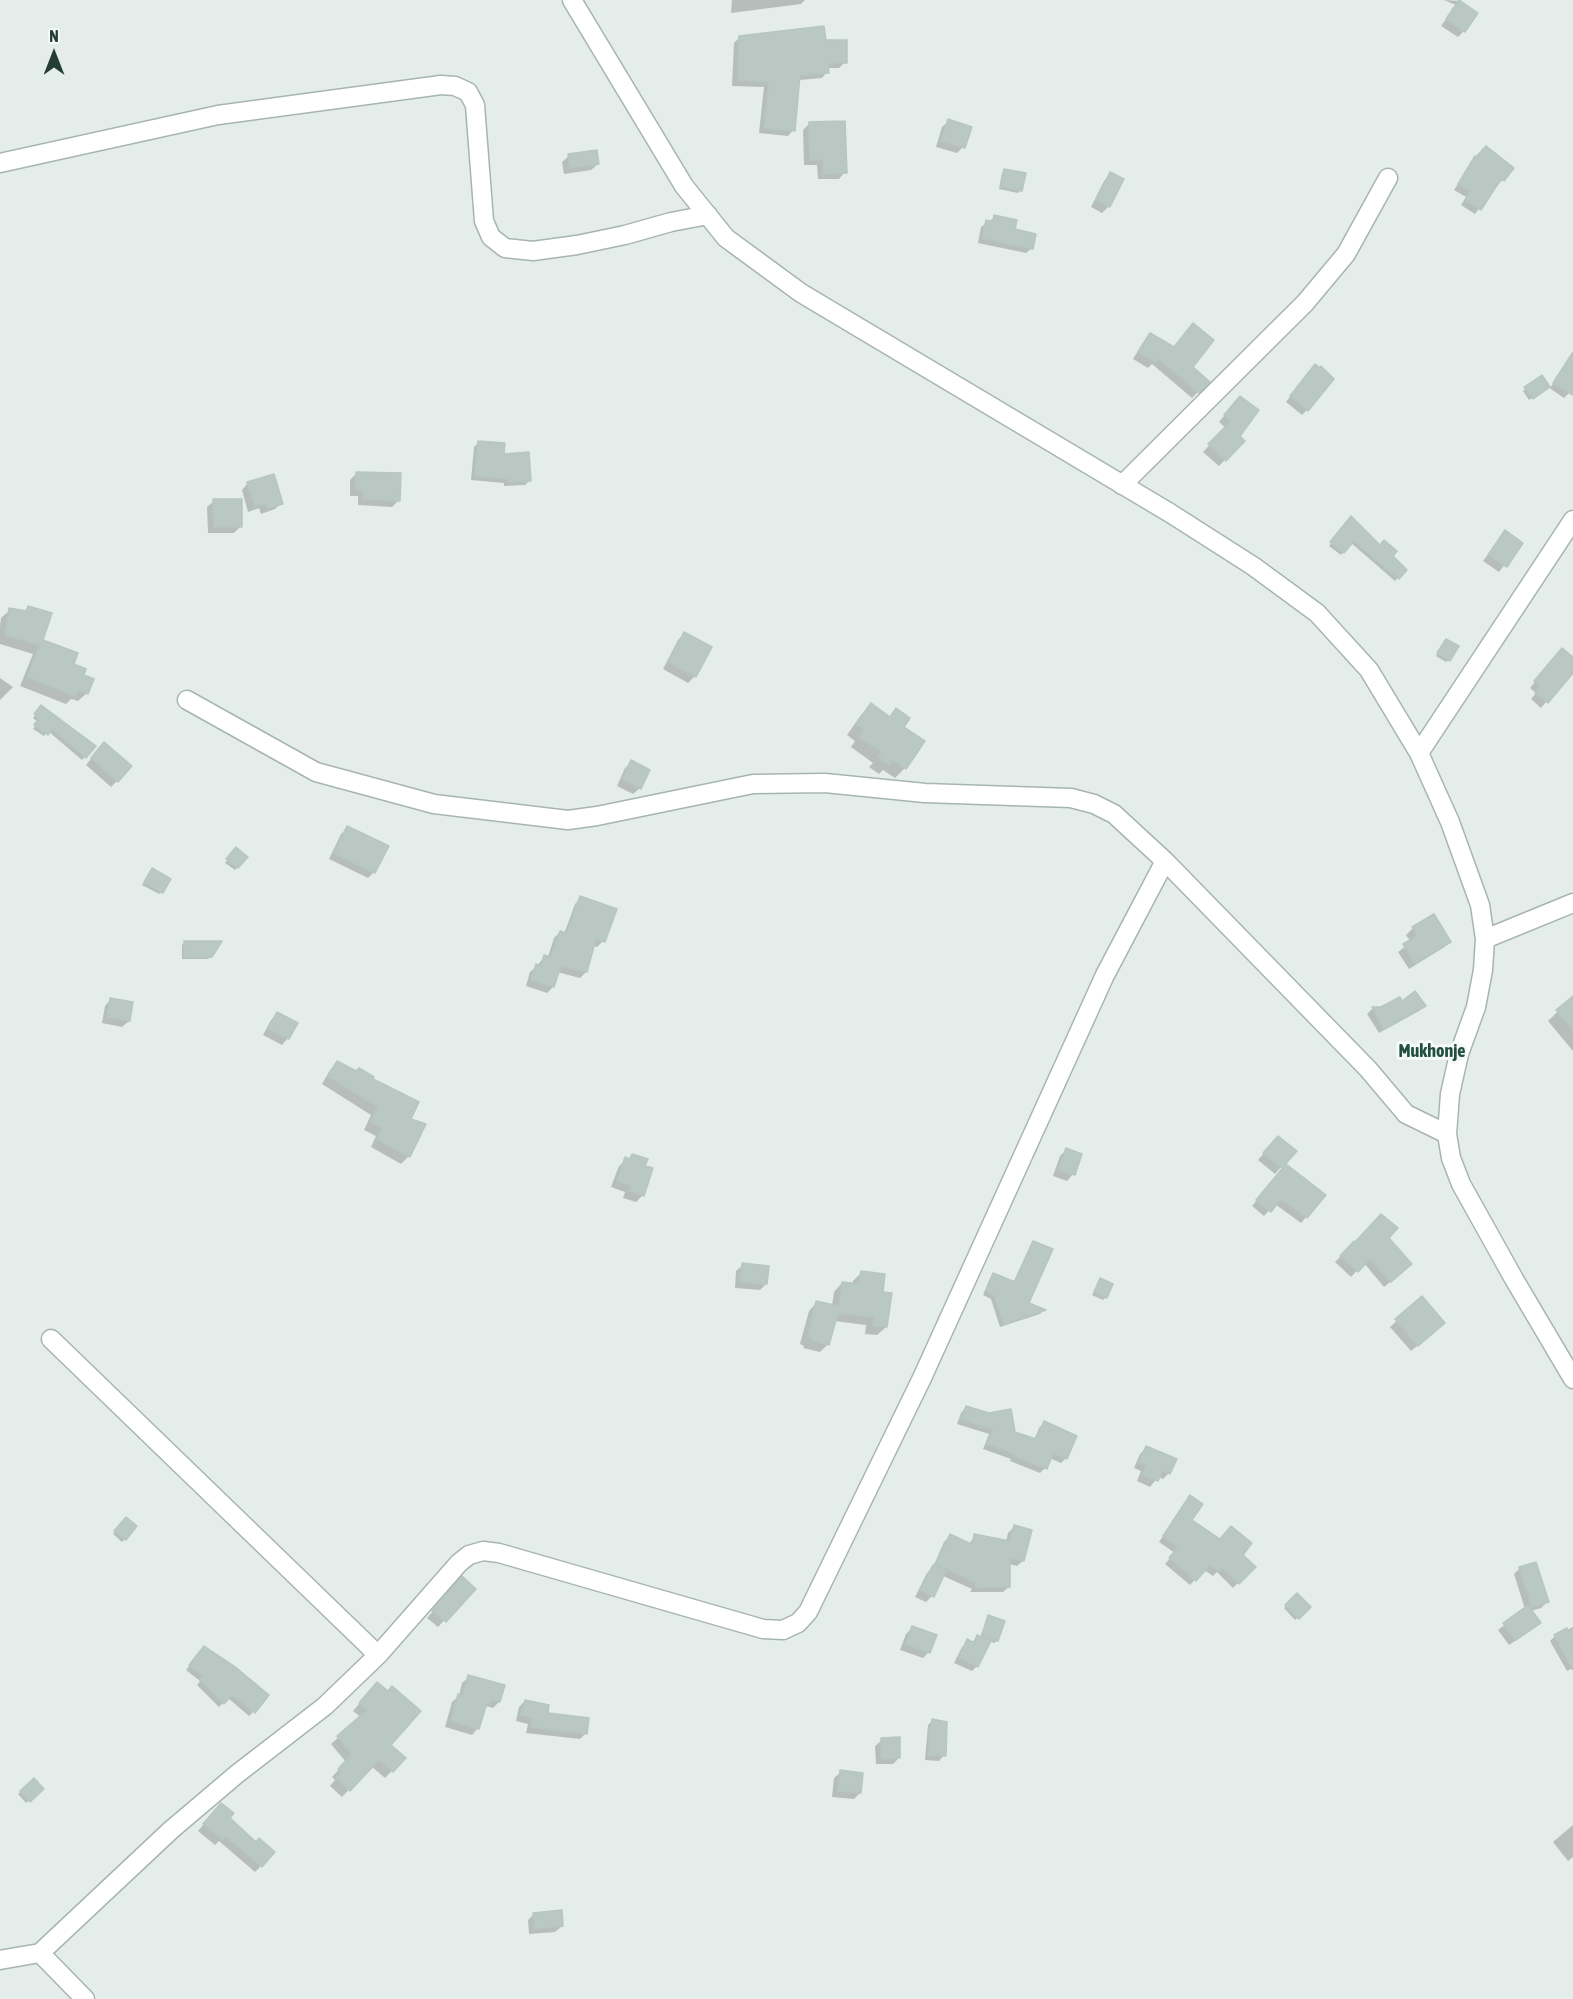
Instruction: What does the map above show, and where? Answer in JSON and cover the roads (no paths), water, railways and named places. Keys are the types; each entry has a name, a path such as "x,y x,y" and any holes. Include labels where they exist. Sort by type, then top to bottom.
{"street":[{"path":"572,0 684,186 726,238 801,292 1253,566 1317,613 1369,670 1419,753 1450,822 1480,905 1485,939 1483,970 1476,1007 1459,1054 1450,1094 1447,1134 1451,1158 1461,1184 1514,1280 1573,1379"},
{"path":"0,163 218,115 441,85 455,86 468,92 475,105 484,221 491,237 506,248 533,250 577,245 708,215"},
{"path":"1122,485 1305,303 1346,254 1388,178"},
{"path":"1419,753 1573,520"},
{"path":"187,700 316,772 434,804 568,820 753,784 825,783 925,793 1071,798 1094,804 1114,814 1165,861 1368,1068 1406,1114 1447,1134"},
{"path":"0,1960 40,1953 171,1830 237,1774 325,1706 378,1655 469,1554 483,1551 499,1553 763,1629 783,1630 798,1623 808,1612 922,1378 1105,975 1165,861"},
{"path":"1485,939 1573,903"},
{"path":"51,1339 378,1655"},
{"path":"40,1953 85,1999"}],"district":[{"name":"Mukhonje","path":"1432,1051"}]}
